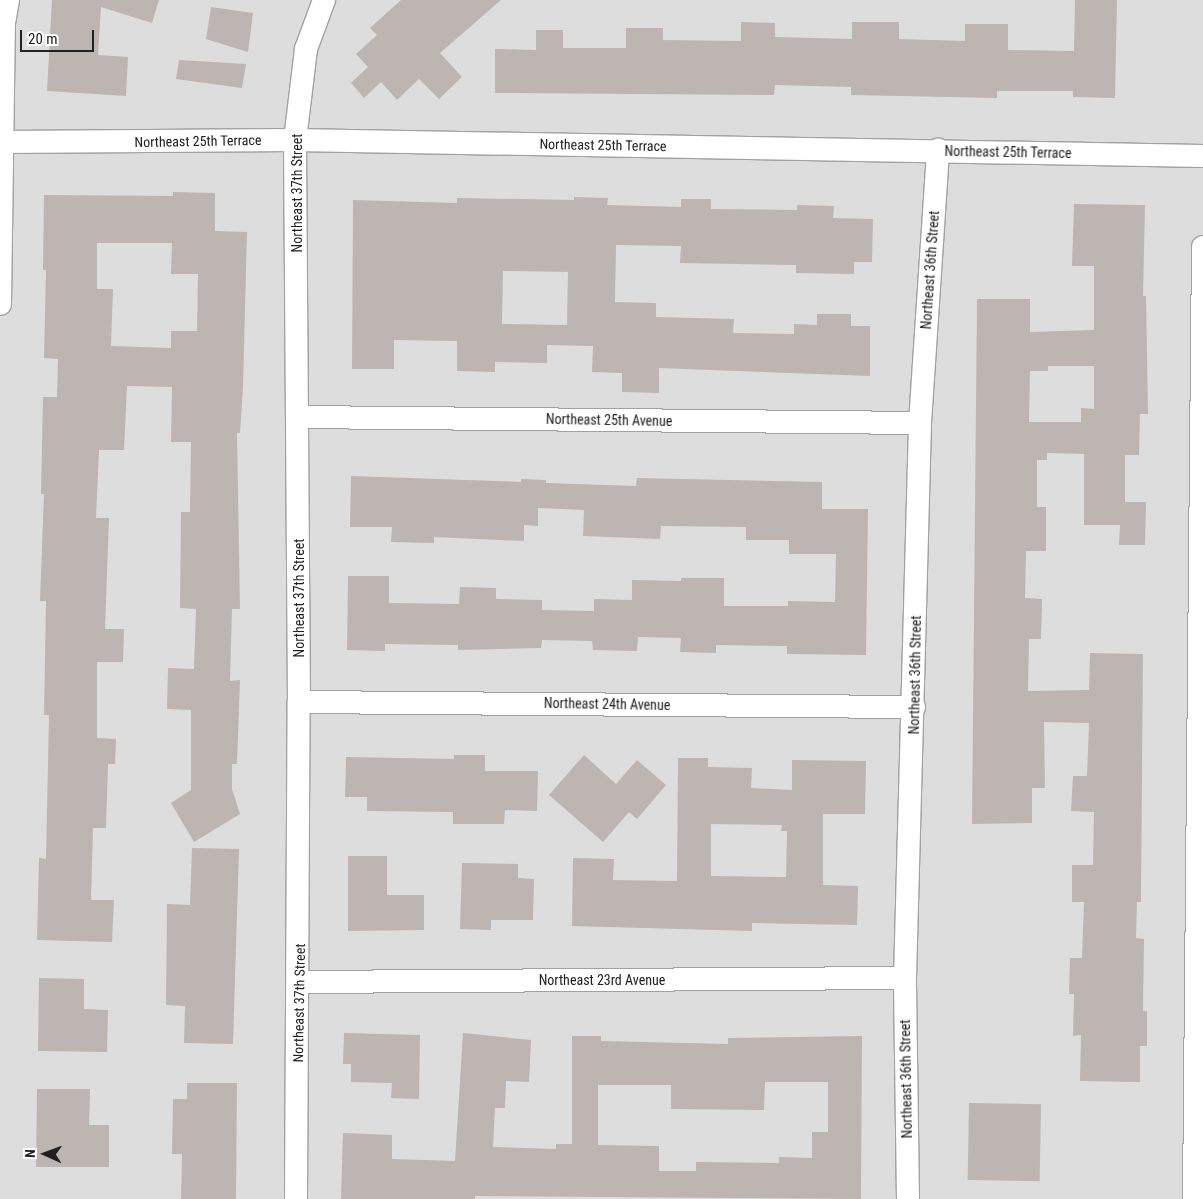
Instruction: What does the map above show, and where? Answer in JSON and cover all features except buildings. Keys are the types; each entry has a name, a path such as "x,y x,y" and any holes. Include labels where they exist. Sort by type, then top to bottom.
{"street":[{"path":"0,304 4,23 8,0"},
{"name":"Northeast 37th Street","path":"296,1199 299,982 299,702 295,140 306,49 324,0"},
{"name":"Northeast 25th Terrace","path":"2,142 295,140 1203,156"},
{"name":"Northeast 36th Street","path":"908,1199 905,978 914,707 920,423 938,150"},
{"path":"1203,247 1196,1199 1203,1197"},
{"name":"Northeast 25th Avenue","path":"298,417 920,423"},
{"name":"Northeast 24th Avenue","path":"299,702 914,707"},
{"name":"Northeast 23rd Avenue","path":"299,982 905,978"}],"shaded area":[{"path":"0,0 1203,0 1203,437 1194,1199 0,1199"}]}
